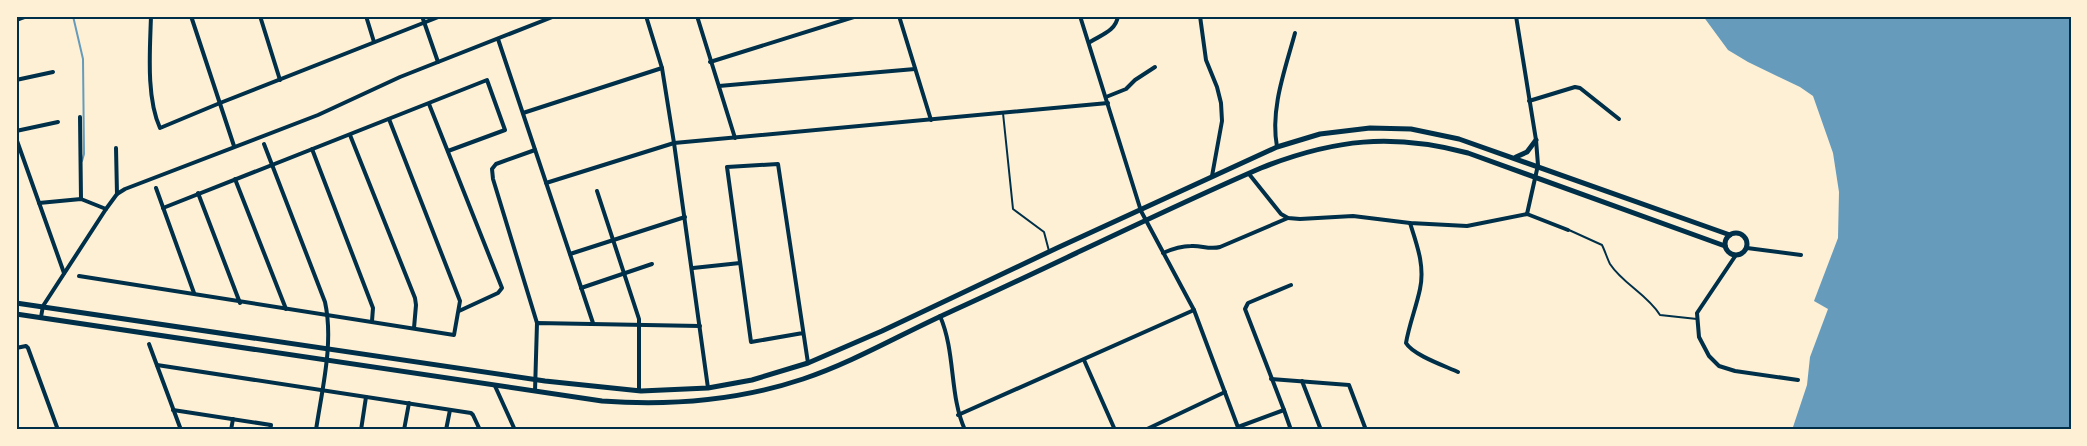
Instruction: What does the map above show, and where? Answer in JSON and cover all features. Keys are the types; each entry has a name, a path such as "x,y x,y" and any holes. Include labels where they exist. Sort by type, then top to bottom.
{"street":[{"path":"16,20 27,16"},
{"path":"151,16 152,95 155,117 160,128 441,16"},
{"path":"191,16 234,146"},
{"path":"260,16 280,80"},
{"path":"366,16 374,42"},
{"path":"422,16 438,62"},
{"path":"41,317 43,306 106,209 117,194 125,189 318,115 438,62 556,16"},
{"path":"646,16 662,68 693,268 708,388"},
{"path":"697,16 735,138"},
{"path":"710,62 858,16"},
{"path":"899,16 931,120"},
{"path":"1080,16 1090,42 1141,211 1194,310 1238,429 1284,410"},
{"path":"1090,42 1113,28 1117,24 1118,16"},
{"path":"1200,16 1206,60 1221,103 1222,121 1212,176"},
{"path":"1516,16 1536,140 1538,165 1527,214"},
{"path":"1278,147 1275,134 1276,113 1295,33"},
{"path":"498,39 593,323"},
{"path":"1106,97 1126,89 1155,66"},
{"path":"523,113 662,68"},
{"path":"718,86 915,69"},
{"path":"16,80 53,72"},
{"path":"163,208 487,80 505,130 448,151"},
{"path":"1529,101 1575,87 1580,88 1619,119"},
{"path":"546,183 674,143 1108,103"},
{"path":"429,104 502,288 498,293 459,311"},
{"path":"80,117 81,200"},
{"path":"79,276 194,293 240,303 328,314 454,335 460,301 389,119"},
{"path":"16,131 58,122"},
{"path":"16,303 535,379 639,391 708,388 752,380 808,363 882,331 1212,176 1278,147 1320,134 1354,129 1395,127 1440,134 1538,165 1730,235 1741,234 1746,240 1746,248 1742,253 1736,255 1697,313 1699,337 1709,356 1719,366 1735,371 1798,380"},
{"path":"350,134 415,298 414,328"},
{"path":"16,138 64,273"},
{"path":"16,314 326,359 602,402 643,404 702,401 756,392 822,371 866,353 940,316 1293,155 1319,148 1368,141 1397,140 1443,146 1468,153 1726,246"},
{"path":"1516,158 1527,152 1536,140"},
{"path":"264,144 328,314 327,350 316,430"},
{"path":"116,148 117,194"},
{"path":"312,149 373,308 372,321"},
{"path":"535,392 537,323 493,179 492,169 496,164 536,150"},
{"path":"803,333 751,342 727,167 778,164 808,363"},
{"path":"1249,174 1281,214 1288,218 1353,216 1410,223 1466,226 1527,214 1568,230"},
{"path":"235,179 286,309"},
{"path":"156,188 194,293"},
{"path":"597,191 639,319 639,391"},
{"path":"198,194 240,303"},
{"path":"39,203 81,200 106,209"},
{"path":"570,254 685,217"},
{"path":"1163,252 1193,245 1212,249 1220,247 1288,218"},
{"path":"1410,223 1420,252 1422,271 1421,288 1406,343 1408,347 1423,356 1458,372"},
{"path":"1730,235 1726,240 1726,246 1729,252 1736,255"},
{"path":"1746,248 1801,255"},
{"path":"693,268 740,263"},
{"path":"581,288 652,264"},
{"path":"1290,285 1248,303 1245,310 1291,430"},
{"path":"958,415 1194,310"},
{"path":"940,316 953,364 958,415 965,430"},
{"path":"537,323 700,326"},
{"path":"149,344 181,430"},
{"path":"16,348 26,346 28,348 58,430"},
{"path":"1084,360 1115,430"},
{"path":"157,365 450,410 473,415 480,430"},
{"path":"1271,379 1349,385 1366,430"},
{"path":"1302,381 1321,430"},
{"path":"495,386 515,430"},
{"path":"1145,430 1224,392"},
{"path":"361,430 366,397"},
{"path":"404,430 409,403"},
{"path":"173,410 271,425 270,430"},
{"path":"446,430 450,410"},
{"path":"232,430 233,419"}],"lane":[{"path":"1003,112 1013,209 1044,232 1049,252"},
{"path":"1568,230 1602,246 1611,265 1628,283 1653,304 1660,315 1697,319"}],"water":[{"path":"1703,16 2071,16 2071,430 1792,430 1807,385 1810,357 1828,309 1814,301 1838,238 1839,192 1833,153 1813,96 1800,87 1748,62 1728,50"}],"waterway":[{"path":"73,16 83,59 84,154 82,161"}]}
